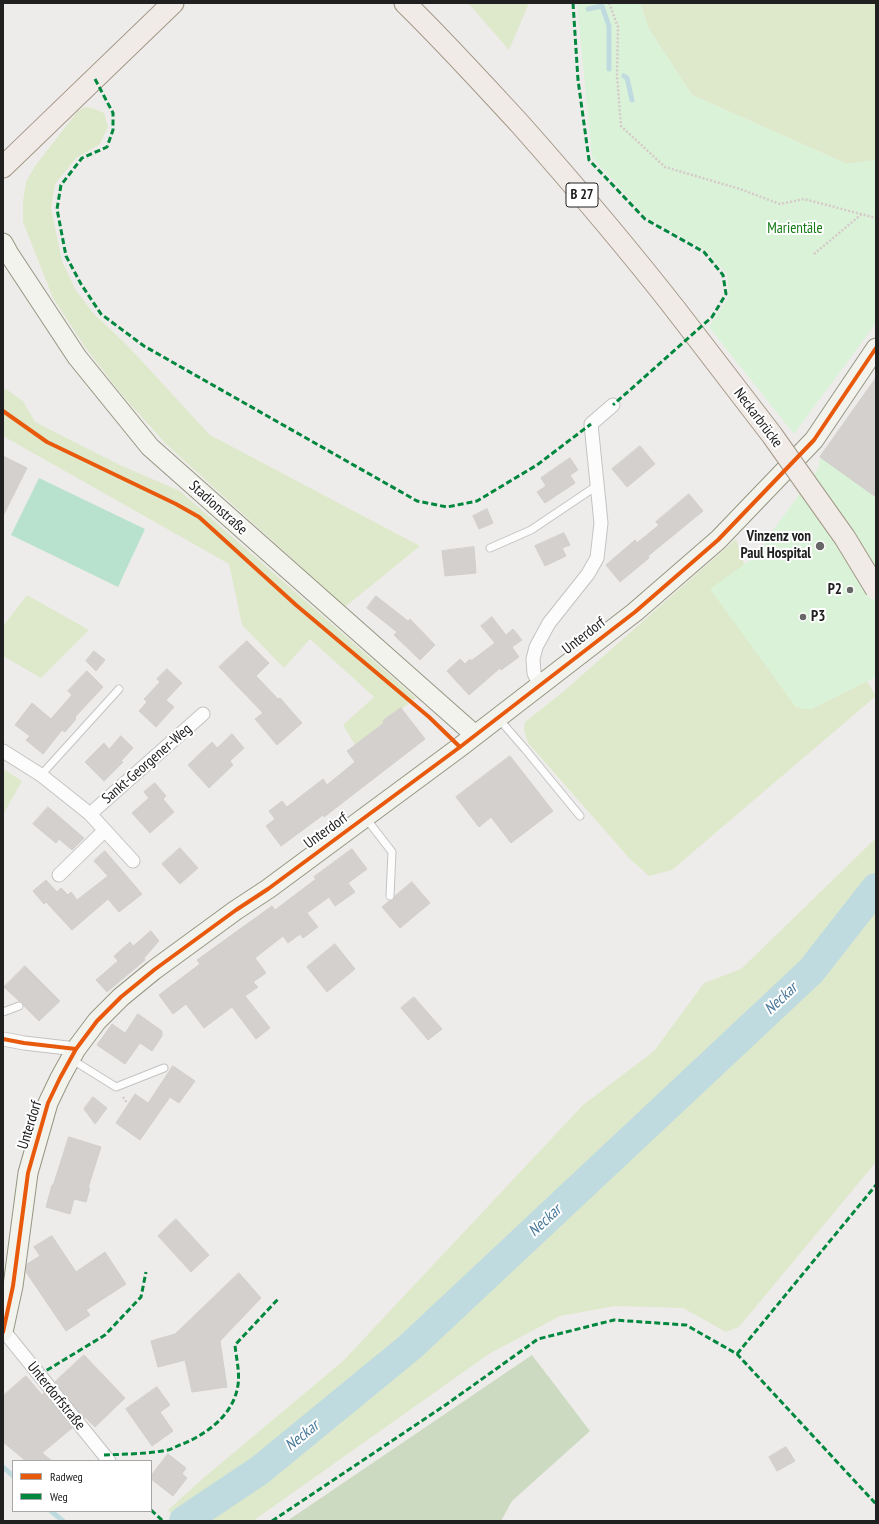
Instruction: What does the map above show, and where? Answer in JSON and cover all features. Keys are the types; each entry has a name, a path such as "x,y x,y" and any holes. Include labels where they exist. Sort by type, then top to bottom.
{"main road":[{"path":"3,167 173,3"},
{"name":"Neckarbrücke","path":"405,3 434,31 600,215 676,310 782,448 845,538 876,589"}],"street":[{"name":"Stadionstraße","path":"3,243 78,357 150,447 475,735"},
{"name":"Unterdorf","path":"3,1332 13,1286 28,1173 48,1103 74,1054 97,1021 121,997 154,970 236,910 268,889 365,817 498,718 635,612 718,540 814,440 876,348"},
{"name":"Unterdorf","path":"540,686 534,673 533,659 536,647 549,623 588,574 597,558 601,523 591,424 613,405"},
{"name":"Sankt-Georgener-Weg","path":"90,814 203,714"},
{"name":"Sankt-Georgener-Weg","path":"3,751 41,775 90,814 133,861"},
{"path":"59,875 104,831"},
{"path":"3,1038 74,1054"},
{"name":"Unterdorfstraße","path":"3,1332 108,1460"}],"lane":[{"path":"490,548 532,530 598,485"},
{"path":"41,775 119,688"},
{"path":"498,718 580,816"},
{"path":"365,817 392,852 390,896"},
{"path":"3,1012 19,1006"},
{"path":"74,1054 116,1087 164,1068"}],"path":[{"path":"609,3 618,27 617,75 621,126 665,167 740,189 780,204 804,199 863,213 876,218"},
{"path":"814,254 863,213"}],"green space":[{"path":"468,3 529,3 509,50"},
{"name":"Marientäle","path":"577,3 640,3 649,29 692,95 847,164 876,160 876,323 794,434 709,327 729,296 727,274 705,250 646,217 592,157"},
{"path":"640,3 876,3 876,160 847,164 692,95 649,29"},
{"path":"85,107 104,113 108,127 100,144 76,158 55,184 51,208 62,261 75,289 94,314 126,344 210,435 420,546 345,607 166,444 122,395 85,347 53,298 23,222 23,201 26,182 35,166 78,111"},
{"name":"Vinzenz von Paul Hospital","path":"876,378 876,677 811,709 803,709 795,706 710,589 764,550 765,541 818,469 820,457"},
{"path":"3,387 23,401 35,422 120,465 180,491 416,698 355,745 343,725 374,697 310,639 284,668 242,625 229,564 3,436"},
{"path":"39,478 145,529 118,587 11,535"},
{"path":"736,539 785,691 795,706 811,709 867,681 876,696 672,870 649,876 630,859 528,743 524,730 525,722 564,691"},
{"path":"27,595 89,630 41,678 3,656 3,626"},
{"path":"3,769 22,781 3,815"},
{"path":"876,838 876,1162 739,1327 726,1332 683,1308 615,1306 560,1316 489,1354 253,1521 177,1521 168,1510 201,1480 343,1361 583,1105 654,1051 704,983 741,969"},
{"path":"532,1355 590,1431 512,1501 501,1521 287,1521"}],"building":[{"path":"876,378 876,497 820,457"},
{"path":"640,446 655,464 627,487 612,469"},
{"path":"3,456 27,468 3,516"},
{"path":"570,458 578,470 570,475 575,483 545,503 537,492 546,486 541,478"},
{"path":"689,494 703,511 648,556 649,558 620,582 606,565 635,540 637,543 659,525 656,522"},
{"path":"487,509 493,523 479,529 473,516"},
{"path":"564,533 570,545 562,548 566,556 545,566 535,546"},
{"path":"474,547 476,573 445,576 442,551"},
{"path":"376,596 408,621 410,619 435,645 420,660 394,635 397,632 367,608"},
{"path":"492,617 506,635 513,629 522,640 512,647 519,657 501,670 500,668 469,695 447,671 460,659 465,664 470,659 471,661 495,643 481,626"},
{"path":"247,641 269,663 256,676 278,699 280,698 302,723 277,745 255,719 263,713 219,667"},
{"path":"94,651 105,660 96,671 86,661"},
{"path":"167,669 182,683 166,700 174,707 156,727 139,711 147,702 144,699 160,682 157,679"},
{"path":"87,671 103,687 75,717 76,719 65,732 62,730 43,754 26,740 30,736 15,725 32,703 51,719 72,695 68,691"},
{"path":"401,708 425,739 324,817 323,815 281,846 266,826 275,819 269,811 282,801 287,807 323,779 327,785 355,762 347,751"},
{"path":"232,734 244,748 230,761 233,765 209,788 188,765 212,742 217,748"},
{"path":"121,736 133,748 121,761 123,762 104,781 85,762 104,743 109,749"},
{"path":"510,756 553,811 511,843 491,817 479,827 456,797"},
{"path":"155,783 166,796 163,799 174,812 150,833 132,813 149,798 144,792"},
{"path":"48,807 84,838 72,850 59,839 56,843 33,824"},
{"path":"180,848 198,868 180,884 162,864"},
{"path":"352,849 367,869 348,883 355,892 335,906 329,897 307,913 318,927 303,938 300,934 288,943 283,936 255,958 266,973 253,982 258,987 245,996 270,1028 256,1039 232,1007 204,1028 186,1004 173,1014 159,995 200,964 197,960 272,906 275,910 316,879 314,877"},
{"path":"105,851 142,894 119,912 108,899 72,930 46,902 44,904 33,891 46,880 57,892 61,888 68,895 71,892 77,900 108,876 94,861"},
{"path":"412,882 430,903 400,928 382,907 389,901 393,900 395,896"},
{"path":"151,931 159,941 144,958 145,960 107,992 96,980 118,961 114,956 130,942 133,946"},
{"path":"335,944 355,969 327,992 307,967"},
{"path":"25,966 60,1001 39,1021 22,1002 4,987"},
{"path":"414,997 442,1029 428,1040 401,1008"},
{"path":"138,1014 162,1031 162,1036 152,1051 140,1043 125,1064 97,1045 112,1024 125,1033"},
{"path":"173,1066 195,1081 179,1103 170,1097 140,1140 116,1123 135,1094 148,1103"},
{"path":"93,1097 107,1108 95,1124 84,1109"},
{"path":"69,1137 101,1147 88,1188 90,1188 86,1202 74,1199 70,1214 46,1207"},
{"path":"176,1219 209,1255 191,1272 158,1236"},
{"path":"52,1236 76,1272 105,1252 126,1284 86,1310 90,1315 66,1331 26,1272 27,1264 40,1256 34,1247"},
{"path":"239,1273 261,1298 220,1341 227,1387 192,1392 185,1360 158,1367 151,1341 175,1334"},
{"path":"84,1355 125,1398 95,1427 85,1417 84,1418 55,1382"},
{"path":"26,1376 42,1395 44,1393 72,1428 42,1453 51,1460 25,1460 3,1442 3,1396"},
{"path":"157,1387 170,1405 160,1412 173,1431 152,1446 126,1409"},
{"path":"786,1447 795,1461 777,1471 769,1457"},
{"path":"168,1454 186,1468 182,1474 187,1478 173,1496 152,1480 152,1475"}],"waterway":[{"path":"588,9 602,6 609,26 609,69"},
{"path":"624,76 627,78 632,100"},
{"name":"Neckar","path":"184,1521 260,1470 410,1347 811,971 876,888"},
{"path":"3,1467 12,1475"},
{"path":"52,1512 63,1521"}],"marked path":[{"path":"573,3 578,80 589,160 645,219 704,252 723,275 726,294 712,317 613,405"},
{"path":"95,79 113,113 113,130 107,147 82,158 61,185 57,209 66,256 81,284 101,314 144,346 417,501 447,507 477,501 537,465 591,424"},
{"path":"737,1354 876,1185"},
{"path":"39,1375 105,1335 141,1297 146,1272"},
{"path":"104,1455 168,1450 185,1443 212,1427 226,1413 236,1395 238,1370 235,1345 279,1298"},
{"path":"272,1521 447,1404 538,1339 614,1320 686,1325 737,1354 876,1504"},
{"path":"152,1511 163,1521"}],"cycle path":[{"path":"3,1332 13,1286 28,1173 48,1103 76,1049 97,1021 121,997 154,970 236,910 268,889 460,747 635,612 718,540 814,440 876,348"},
{"path":"3,411 47,442 176,504 199,517 296,605 429,717 460,747"},
{"path":"3,1039 76,1049"}],"place":[{"name":"Vinzenz von Paul Hospital","path":"820,546"},
{"name":"P2","path":"850,590"},
{"name":"P3","path":"803,617"}]}
